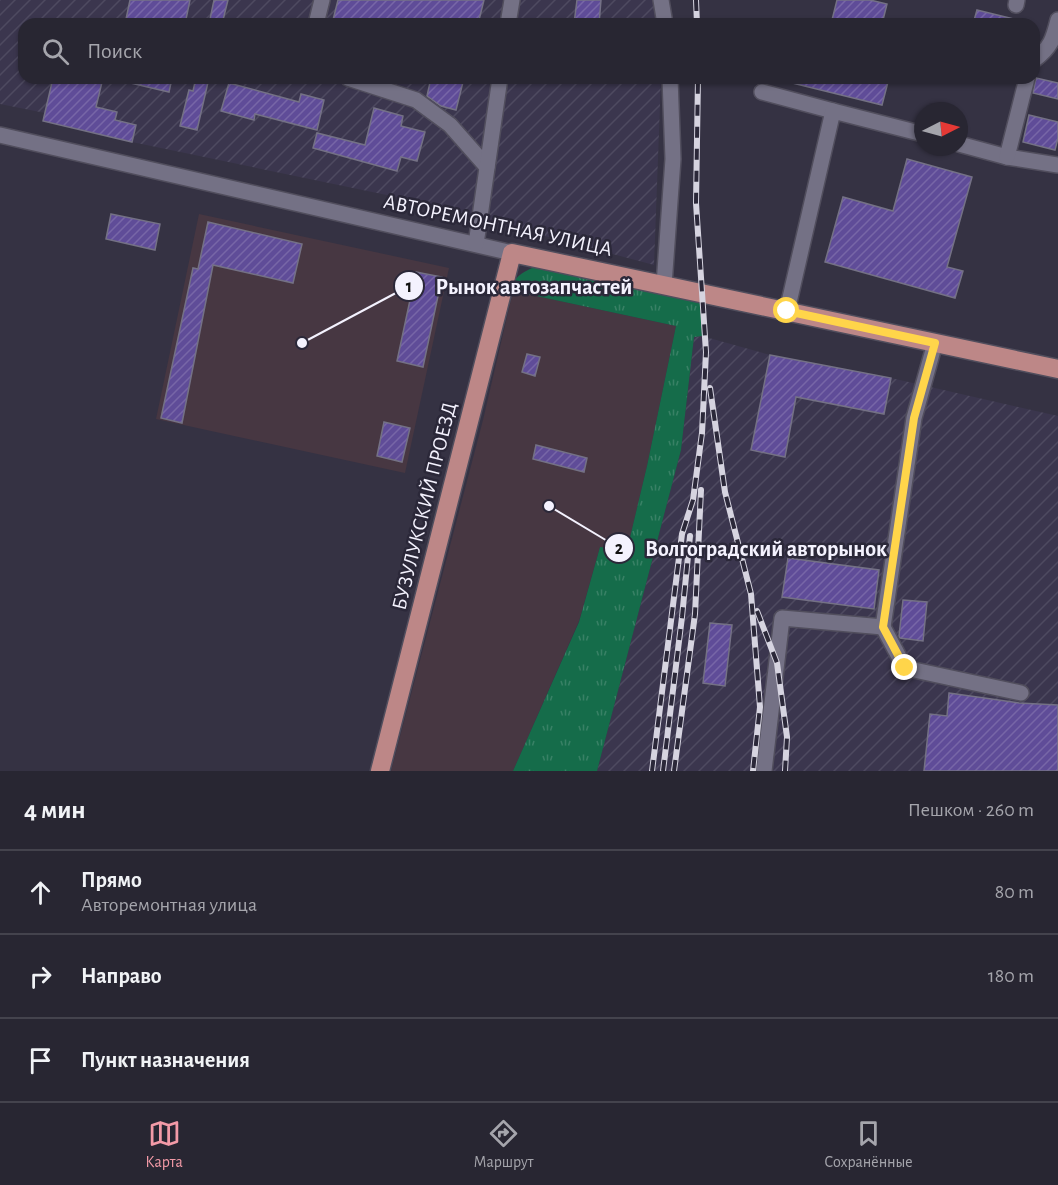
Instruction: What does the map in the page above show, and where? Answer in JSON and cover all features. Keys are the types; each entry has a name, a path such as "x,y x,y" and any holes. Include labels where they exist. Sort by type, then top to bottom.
{"main road":[{"name":"АВТОРЕМОНТНАЯ УЛИЦА","path":"512,253 1058,369"},
{"name":"БУЗУЛУКСКИЙ ПРОЕЗД","path":"380,771 512,253"}],"street":[{"path":"318,18 322,0"},
{"path":"509,18 512,0"},
{"path":"662,0 664,18"},
{"path":"1040,56 1053,41 1058,20"},
{"path":"367,84 416,100 450,125 487,167"},
{"path":"476,244 499,84"},
{"path":"664,285 673,159 669,84"},
{"path":"1007,157 1025,84"},
{"path":"762,92 914,132"},
{"path":"787,311 833,111"},
{"name":"АВТОРЕМОНТНАЯ УЛИЦА","path":"0,135 512,253"},
{"path":"968,146 1007,157 1058,165"},
{"path":"935,343 914,418 883,627 905,668 1021,693"},
{"path":"764,771 782,618 883,627"}],"shaded area":[{"path":"0,0 657,0 660,18 18,18 18,84 661,84 654,265 406,199 132,142 45,113 0,104"},
{"path":"199,214 449,268 405,473 156,419"},
{"path":"513,291 676,326 627,550 600,547 579,621 513,771 391,771 483,420"},
{"path":"702,336 770,355 891,378 1058,416 1058,771 597,771 681,450 694,337"}],"green space":[{"path":"532,268 700,302 702,336 694,337 681,450 597,771 513,771 579,622 600,547 627,550 676,326 513,291 515,279"}],"building":[{"path":"130,0 190,0 186,18 126,18"},
{"path":"214,0 228,0 224,18 210,18"},
{"path":"338,0 484,0 480,18 334,18"},
{"path":"577,0 601,0 600,18 575,18"},
{"path":"837,0 870,0 887,4 884,18 832,18"},
{"path":"977,10 1010,18 975,18"},
{"path":"1040,79 1058,83 1058,99 1033,93 1035,84 1040,84"},
{"path":"52,84 102,84 96,107 117,112 115,120 136,125 132,142 43,121"},
{"path":"135,84 171,84 169,92"},
{"path":"195,84 208,84 197,130 180,126 189,90 193,91"},
{"path":"229,84 299,102 301,94 324,100 317,130 255,114 254,120 221,111"},
{"path":"430,84 462,84 456,110 441,106 427,96"},
{"path":"796,84 887,84 882,105"},
{"path":"374,108 403,116 401,126 425,132 417,161 401,157 397,171 313,148 317,133 365,145"},
{"path":"1029,115 1058,122 1055,150 1023,142"},
{"path":"907,159 972,177 947,267 963,271 955,298 825,262 843,197 893,211"},
{"path":"111,214 160,224 155,250 106,239"},
{"path":"208,222 302,244 293,283 213,265 182,423 161,418 193,268 198,269"},
{"path":"416,272 442,277 423,367 397,361"},
{"path":"527,354 540,357 535,376 522,372"},
{"path":"770,355 891,378 884,414 796,397 785,457 751,450"},
{"path":"384,422 410,428 402,462 377,456"},
{"path":"536,445 587,458 584,472 533,459"},
{"path":"788,558 879,570 874,609 782,597"},
{"path":"903,600 927,602 923,641 899,636"},
{"path":"710,623 732,625 725,686 703,683"},
{"path":"949,693 1019,703 1058,705 1058,771 924,771 930,714 947,716"}],"railway":[{"path":"696,0 697,18"},
{"path":"652,771 682,534 693,500 702,433 706,352 696,203 698,84"},
{"path":"710,388 725,492 751,594 760,707 753,771"},
{"path":"674,771 695,614 701,490"},
{"path":"663,771 690,536"},
{"path":"757,611 777,663 787,737 785,771"}],"place":[{"name":"Рынок автозапчастей","path":"302,343"},
{"name":"Волгоградский авторынок","path":"549,506"}],"route":[{"path":"787,311 935,343 914,418 883,627 905,668"}]}
